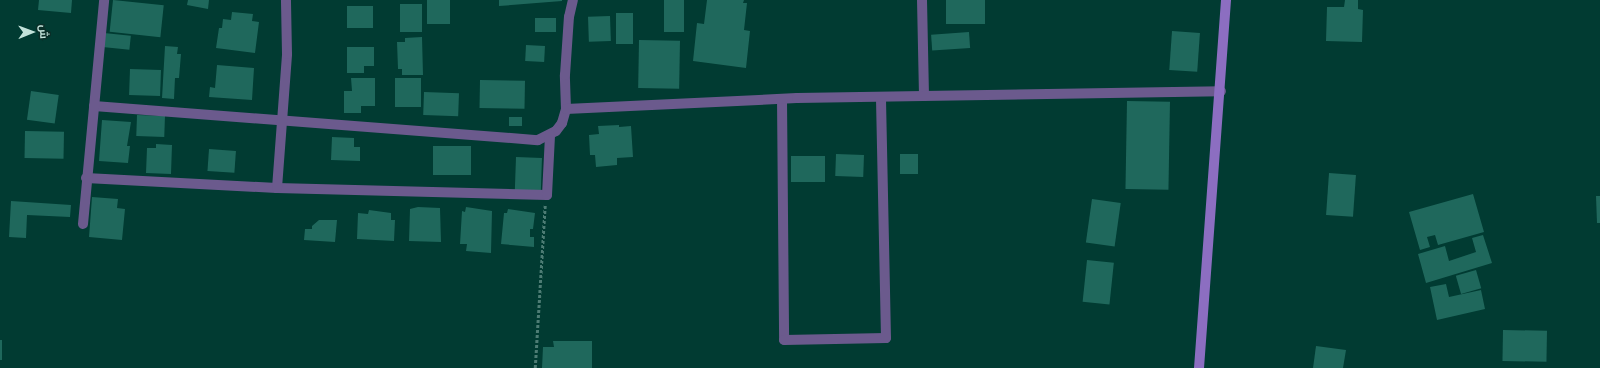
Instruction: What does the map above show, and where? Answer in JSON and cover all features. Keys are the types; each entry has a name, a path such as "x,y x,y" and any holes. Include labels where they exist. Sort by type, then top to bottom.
{"street":[{"path":"83,224 86,178 104,0"},
{"path":"277,188 280,120 286,60 286,0"},
{"path":"94,106 538,140 550,135 562,123 566,108 565,75 569,17 573,0"},
{"path":"922,0 924,96"},
{"path":"1199,368 1221,92 1226,0"},
{"path":"566,108 782,99 1221,92"},
{"path":"782,99 784,340 886,338 881,97"},
{"path":"86,178 277,188 547,195 550,135"}],"path":[{"path":"535,368 547,195"}],"building":[{"path":"39,0 72,0 71,13 38,10"},
{"path":"113,0 164,5 160,37 110,32"},
{"path":"188,0 209,0 208,9 187,5"},
{"path":"427,0 450,0 450,24 427,24"},
{"path":"499,0 562,0 562,1 499,6"},
{"path":"664,0 684,0 684,32 664,32"},
{"path":"707,0 744,0 743,3 747,3 744,30 750,31 746,68 693,61 697,23 704,24"},
{"path":"946,0 985,0 985,24 946,24"},
{"path":"1345,0 1358,0 1358,9 1363,10 1362,42 1326,41 1327,7 1344,7"},
{"path":"400,4 422,4 422,32 400,32"},
{"path":"347,6 373,6 373,28 347,28"},
{"path":"232,12 253,14 252,21 259,22 255,53 216,48 219,28 222,28 223,19 231,20"},
{"path":"616,13 633,13 633,44 616,44"},
{"path":"610,16 611,41 589,42 588,17"},
{"path":"535,18 556,18 556,32 535,32"},
{"path":"1172,31 1200,33 1197,72 1169,70"},
{"path":"969,32 970,48 932,51 931,35"},
{"path":"104,33 131,36 129,50 103,47"},
{"path":"422,37 423,75 402,75 402,69 398,69 397,42 405,42 405,38"},
{"path":"639,40 680,41 679,89 638,88"},
{"path":"526,45 545,46 544,62 525,61"},
{"path":"165,46 178,47 177,54 181,54 179,78 175,78 174,99 162,98"},
{"path":"347,47 374,47 374,66 364,66 364,73 347,73"},
{"path":"217,65 254,68 252,100 209,97 210,87 215,88"},
{"path":"130,69 161,70 160,96 129,95"},
{"path":"351,78 375,78 375,106 361,106 361,113 344,113 344,91 352,91"},
{"path":"395,78 421,78 421,107 395,107"},
{"path":"480,80 525,81 525,109 480,108"},
{"path":"31,91 59,95 55,124 27,120"},
{"path":"424,92 459,93 458,116 423,115"},
{"path":"1127,101 1170,102 1168,190 1125,189"},
{"path":"137,115 165,116 164,137 136,136"},
{"path":"509,117 522,117 522,126 509,126"},
{"path":"102,120 131,122 127,146 130,146 128,163 99,161"},
{"path":"619,125 619,127 631,126 633,157 617,158 617,165 596,167 595,155 590,155 589,135 599,134 598,126"},
{"path":"25,131 64,132 64,159 25,158"},
{"path":"332,137 354,138 354,147 360,147 360,161 331,160"},
{"path":"156,144 172,145 171,174 146,173 147,148 156,148"},
{"path":"433,146 471,146 471,175 433,175"},
{"path":"209,149 236,151 234,173 207,171"},
{"path":"836,154 864,155 863,177 835,176"},
{"path":"900,154 918,154 918,174 900,174"},
{"path":"791,156 825,156 825,182 791,182"},
{"path":"516,157 542,158 541,191 515,190"},
{"path":"1329,173 1356,175 1353,217 1326,215"},
{"path":"1473,194 1484,232 1438,245 1435,235 1427,237 1430,247 1420,250 1409,212"},
{"path":"1596,196 1600,196 1600,223 1597,223"},
{"path":"92,197 118,199 117,208 125,209 122,240 89,237"},
{"path":"1092,199 1121,203 1115,247 1086,243"},
{"path":"11,201 71,205 70,217 27,215 26,238 9,237"},
{"path":"418,207 440,208 441,242 409,241 410,209"},
{"path":"466,207 492,211 491,253 466,251 467,244 460,244 462,211 465,212"},
{"path":"508,209 535,213 533,229 530,229 530,237 534,237 534,247 501,244 504,213 507,213"},
{"path":"369,210 391,213 391,220 395,220 394,241 357,239 358,213 368,214"},
{"path":"319,220 337,220 335,242 304,240 305,229 312,229 312,226"},
{"path":"1483,235 1492,263 1426,283 1418,254 1445,246 1449,261 1476,252 1472,238"},
{"path":"1087,260 1114,263 1109,305 1083,302"},
{"path":"1476,270 1481,288 1461,294 1456,276"},
{"path":"1446,284 1449,297 1481,290 1485,309 1437,320 1430,287"},
{"path":"1503,330 1547,331 1546,362 1502,361"},
{"path":"0,340 2,340 2,360 0,360"},
{"path":"553,341 592,341 592,368 542,368 543,347 554,347"},
{"path":"1316,346 1346,350 1343,368 1313,368"}]}
